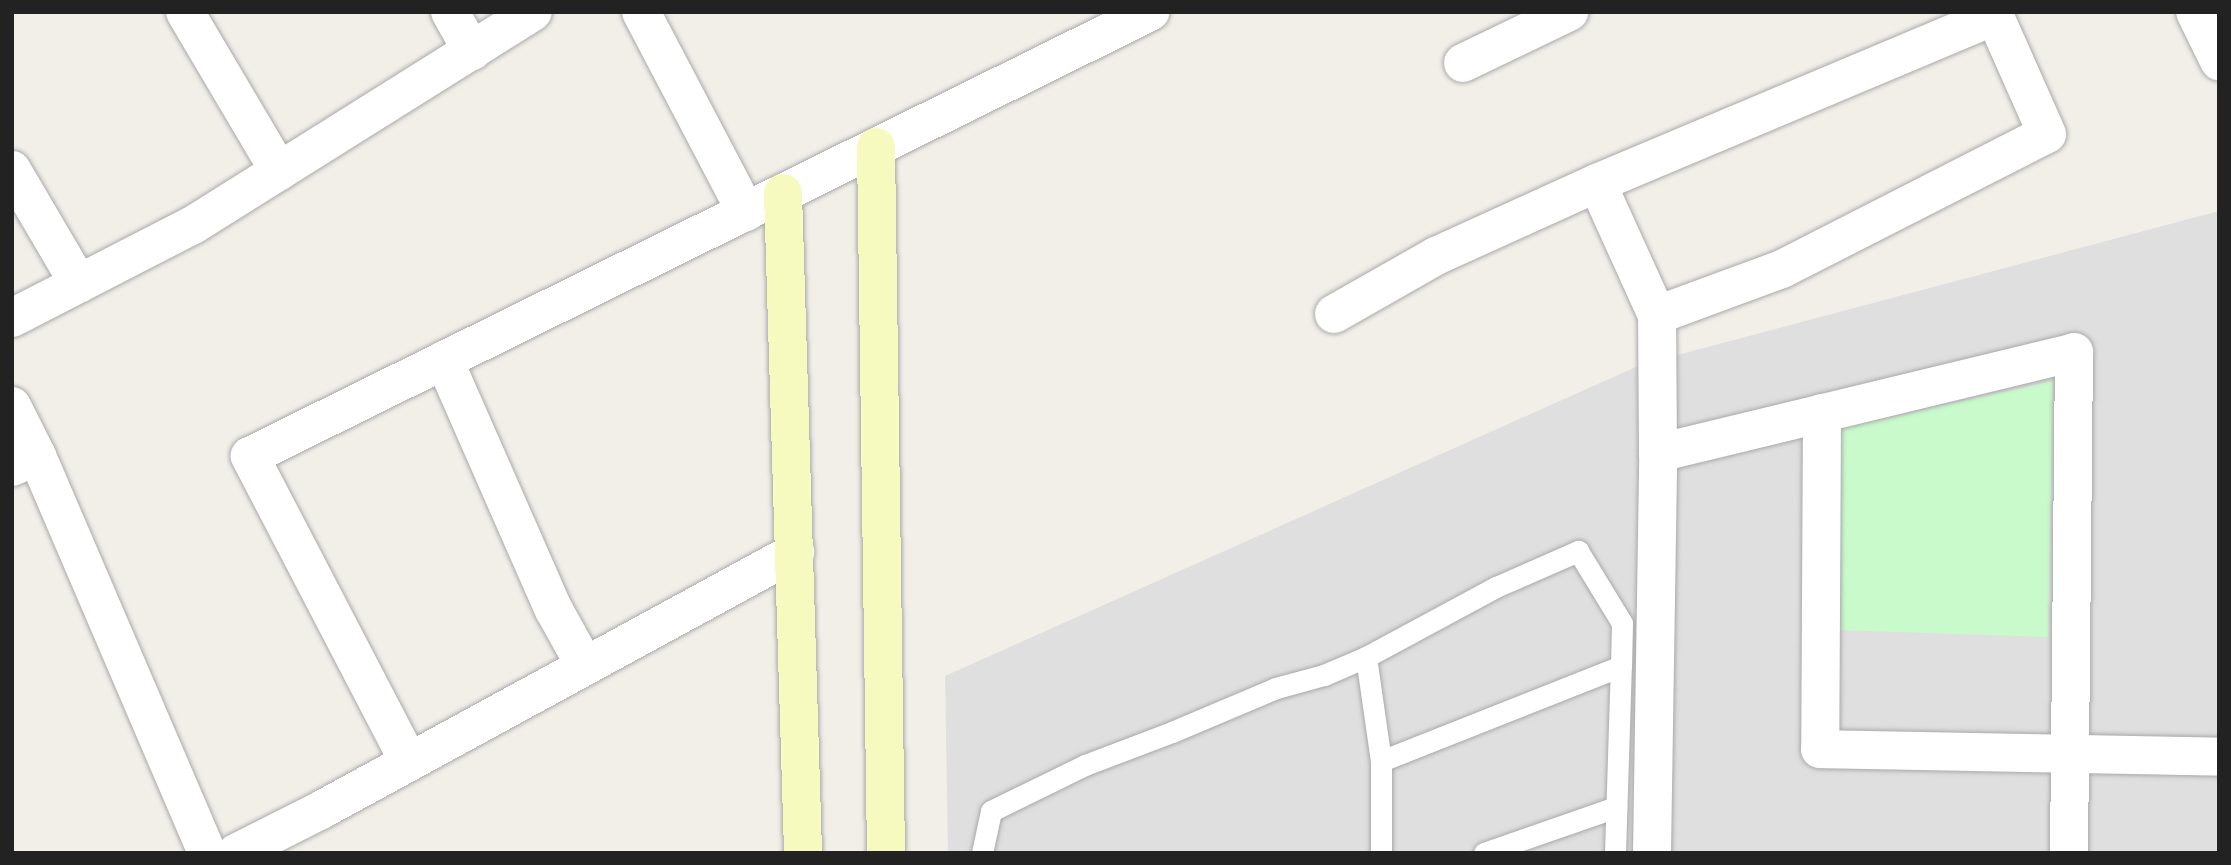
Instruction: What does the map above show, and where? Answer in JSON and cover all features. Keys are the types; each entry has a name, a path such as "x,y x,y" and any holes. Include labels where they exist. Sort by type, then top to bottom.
{"street":[{"path":"185,12 279,171"},
{"path":"450,12 472,51"},
{"path":"12,318 193,225 533,12"},
{"path":"641,12 746,212"},
{"path":"408,762 250,456 1150,12"},
{"path":"1464,63 1569,12"},
{"path":"2195,12 2219,61"},
{"path":"1334,314 1436,256 1597,183 1994,14 2047,134 1782,269 1657,315"},
{"path":"876,147 886,853"},
{"path":"12,170 79,284"},
{"path":"1597,183 1657,315 1658,453 1652,853"},
{"path":"782,193 803,853"},
{"path":"1658,453 2074,352 2069,853"},
{"path":"444,360 554,610 585,666"},
{"path":"12,406 25,461 206,853"},
{"path":"1822,413 1820,749 2219,757"},
{"path":"236,853 795,552"}],"lane":[{"path":"982,853 991,811 1085,765 1276,688 1324,675 1367,657 1496,587 1577,551 1622,623 1615,853"},
{"path":"1367,657 1381,761 1381,853"},
{"path":"1381,761 1621,666"},
{"path":"1484,853 1616,807"}],"shaded area":[{"path":"2219,211 2219,853 948,853 945,676 1640,365"}],"green space":[{"path":"2053,381 2048,637 1837,630 1841,428"}]}
